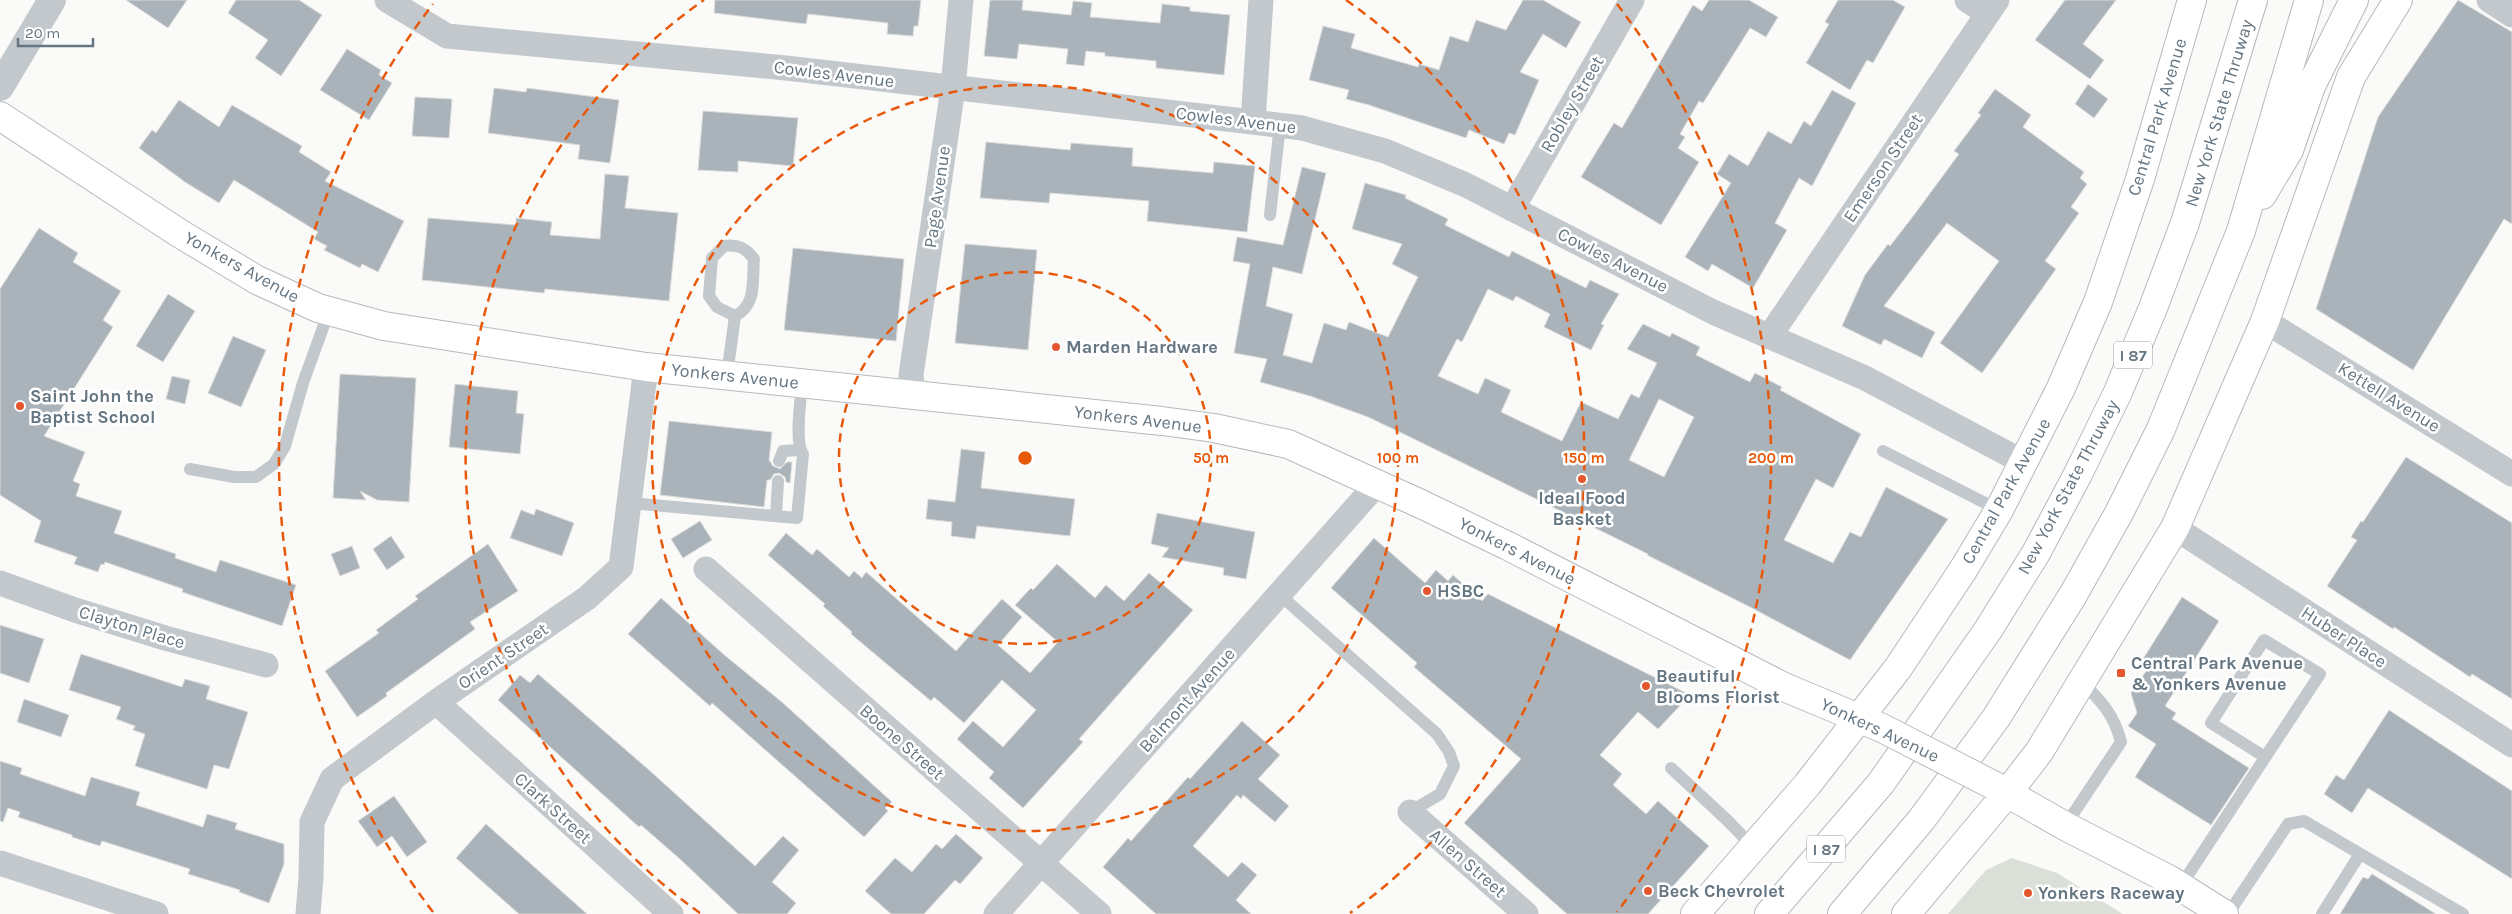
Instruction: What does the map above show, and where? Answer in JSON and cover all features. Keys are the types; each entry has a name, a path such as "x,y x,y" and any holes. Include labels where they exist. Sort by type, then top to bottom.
{"main road":[{"name":"Central Park Avenue","path":"1695,914 1808,786 1870,722 1898,668 1963,570 2025,463 2098,302 2140,179 2192,0"},
{"name":"New York State Thruway","path":"1769,914 1882,783 1988,630 2036,553 2078,474 2118,392 2182,232 2253,0"},
{"path":"1842,914 1922,819 1996,718 2074,594 2119,514 2161,429 2241,231 2309,0"},
{"path":"2241,231 2289,150 2311,86 2354,0"},
{"path":"1906,914 2001,789 2039,752 2175,528 2265,320 2351,76 2398,0"},
{"name":"Yonkers Avenue","path":"0,116 179,233 257,280 329,312 384,326 646,367 913,394 1214,428 1288,444 1376,486 1421,504 1508,546 1784,687 1870,722 2001,789 2065,826 2180,886 2224,914"}],"street":[{"path":"0,87 52,0"},
{"name":"Page Avenue","path":"913,394 911,375 953,88 961,0"},
{"path":"1253,122 1260,0"},
{"name":"Robley Street","path":"1512,209 1632,0"},
{"path":"2489,0 2512,15"},
{"name":"Cowles Avenue","path":"395,2 447,36 786,68 1280,125 1302,128 1385,151 1466,185 1713,312 1865,378 2025,463"},
{"name":"Emerson Street","path":"1769,337 1984,4"},
{"name":"Kettell Avenue","path":"2265,320 2512,474"},
{"name":"Orient Street","path":"308,914 312,822 332,779 436,702 587,598 622,567 646,367"},
{"name":"Belmont Avenue","path":"996,914 1376,486"},
{"name":"Huber Place","path":"2175,528 2512,746"},
{"name":"Boone Street","path":"706,569 1099,914"},
{"name":"Clayton Place","path":"0,582 75,610 165,638 266,665"},
{"name":"Clark Street","path":"436,702 671,914"},
{"name":"Allen Street","path":"1410,812 1526,914"},
{"path":"0,863 156,914"}],"lane":[{"path":"1270,215 1280,125"},
{"path":"730,246 740,246 749,252 754,260 751,300 745,311 735,316 716,307 709,296 712,258 717,251 730,246"},
{"path":"190,469 234,477 256,477 274,464 285,446 303,384 329,312"},
{"path":"727,375 735,316"},
{"path":"630,503 797,518 803,454 800,450 802,383"},
{"path":"780,461 784,450 800,450"},
{"path":"1883,450 1999,510"},
{"path":"776,516 778,481"},
{"path":"1280,595 1437,734 1449,752 1454,766 1440,794 1410,812"},
{"path":"2180,886 2320,674 2264,640 2212,723 2265,757"},
{"path":"2065,826 2122,742 2116,722 2102,702 2081,681"},
{"path":"1671,768 1754,848"},
{"path":"2228,914 2288,824 2304,821 2463,914"},
{"path":"2322,914 2360,854"}],"shaded area":[{"name":"Yonkers Raceway","path":"2012,858 2057,873 2123,914 1948,914 1986,870"}],"building":[{"path":"126,0 187,0 168,28"},
{"path":"236,0 299,0 322,15 281,76 255,58 268,40 228,13"},
{"path":"715,0 921,0 918,26 914,26 913,36 887,34 888,23 808,14 806,24 714,13"},
{"path":"990,0 1023,0 1022,10 1071,15 1073,1 1092,3 1090,17 1160,23 1162,4 1190,7 1190,11 1230,15 1224,75 1156,68 1156,61 1105,56 1105,53 1086,51 1084,66 1066,64 1068,49 1019,44 1017,59 984,56"},
{"path":"1523,0 1543,0 1581,22 1566,48 1543,34 1520,72 1539,80 1515,135 1509,133 1504,144 1469,130 1466,138 1346,99 1349,90 1309,80 1323,26 1355,34 1351,48 1418,67 1419,64 1439,70 1450,36 1468,42 1476,20 1506,30"},
{"path":"1709,0 1749,0 1778,17 1766,37 1750,28 1703,103 1699,101 1680,134 1685,137 1678,148 1699,162 1661,225 1581,177 1614,123 1622,128 1693,5 1702,11"},
{"path":"1838,0 1893,0 1905,7 1873,63 1867,60 1850,90 1806,63 1829,24 1825,22"},
{"path":"2065,0 2116,0 2083,44 2104,60 2090,79 2035,40"},
{"path":"2458,0 2512,32 2512,224 2504,219 2413,370 2316,309 2378,117"},
{"path":"347,49 381,70 379,75 392,83 369,120 320,90"},
{"path":"2088,84 2108,99 2094,118 2075,104"},
{"path":"494,88 526,92 527,88 619,100 610,163 578,159 580,145 488,133"},
{"path":"1995,89 2031,115 2023,127 2084,172 2080,178 2087,184 2071,207 2079,213 2045,261 2056,269 1982,373 1940,343 1999,261 1947,223 1884,306 1935,332 1922,358 1884,339 1881,345 1842,326 1865,275 1888,244 1890,246 1959,154 1954,151 1981,115 1978,113"},
{"path":"1832,90 1856,103 1812,186 1799,178 1775,223 1787,230 1753,288 1712,264 1708,271 1685,257 1731,183 1717,174 1729,154 1748,166 1768,131 1791,144 1804,121 1811,126"},
{"path":"415,97 452,99 449,138 412,136"},
{"path":"179,100 219,127 232,105 302,146 299,152 331,172 325,181 404,221 378,272 362,264 360,268 324,250 327,246 314,239 318,232 234,180 219,203 185,182 139,148 152,130 156,133"},
{"path":"703,111 798,118 793,166 738,161 738,172 698,170"},
{"path":"986,142 1070,150 1071,143 1133,148 1132,166 1213,173 1214,162 1255,166 1247,232 1147,221 1149,201 1050,193 1049,203 980,198"},
{"path":"1302,167 1326,173 1302,274 1273,267 1266,306 1293,314 1283,355 1312,363 1324,323 1346,330 1349,322 1388,337 1418,277 1392,264 1402,244 1352,229 1365,183 1406,195 1405,198 1448,219 1445,225 1509,257 1512,251 1586,288 1590,280 1619,294 1601,324 1604,325 1591,350 1544,327 1550,314 1516,296 1513,301 1488,289 1462,342 1457,339 1438,376 1478,394 1485,378 1511,390 1501,412 1562,441 1581,402 1618,419 1631,394 1639,398 1657,363 1627,349 1643,324 1670,337 1672,333 1700,347 1696,355 1750,382 1755,373 1782,387 1780,390 1861,434 1833,488 1816,479 1784,540 1833,563 1850,532 1861,537 1886,487 1948,519 1850,660 1648,554 1368,417 1310,396 1260,382 1267,359 1234,353 1250,264 1233,261 1237,237 1283,245","holes":["1659,399 1694,417 1664,477 1629,460"]},
{"path":"605,174 629,176 625,208 678,213 669,301 545,289 544,293 422,280 428,218 516,225 516,218 552,222 550,235 600,239"},
{"path":"39,228 78,253 73,262 121,291 103,320 113,327 44,436 85,452 73,481 80,484 76,496 122,511 114,533 176,554 175,558 216,572 220,560 296,585 282,626 182,592 183,589 105,562 104,565 101,564 98,572 74,564 77,557 34,542 41,521 0,495 0,289"},
{"path":"965,244 1037,250 1028,350 955,343"},
{"path":"793,248 904,259 896,341 784,330"},
{"path":"168,294 195,311 163,362 136,346"},
{"path":"233,336 266,350 241,407 208,393"},
{"path":"340,374 416,378 409,502 377,500 360,491 366,500 333,498"},
{"path":"172,376 190,380 185,404 166,399"},
{"path":"455,384 518,391 516,413 524,414 520,454 449,447"},
{"path":"669,421 772,432 769,460 773,466 780,469 787,462 792,462 790,483 786,482 785,477 779,473 774,474 770,480 767,480 764,507 660,495"},
{"path":"961,449 985,452 981,488 1075,499 1070,536 977,526 975,539 951,536 952,522 926,519 928,499 955,502"},
{"path":"2406,457 2512,523 2512,699 2472,674 2470,677 2327,586 2357,540 2351,537"},
{"path":"536,509 574,523 562,556 510,538 521,510 534,515"},
{"path":"1157,513 1255,532 1246,579 1223,575 1224,568 1162,557 1169,548 1151,544"},
{"path":"700,521 712,540 683,558 671,539"},
{"path":"786,533 812,555 817,549 849,577 854,571 862,578 866,572 956,651 1002,599 1022,617 998,645 1030,673 1058,642 1015,605 1031,588 1033,590 1057,564 1095,598 1106,585 1124,601 1149,573 1193,610 1079,739 1083,742 1023,808 989,778 994,772 957,739 973,721 1003,747 1036,710 1002,680 964,723 934,697 931,701 851,634 852,632 823,606 825,604 768,555"},
{"path":"391,536 405,557 387,570 373,549"},
{"path":"1374,538 1425,583 1436,570 1448,581 1453,575 1482,601 1488,594 1690,695 1658,729 1638,712 1600,755 1622,774 1613,785 1646,814 1658,801 1709,846 1648,914 1567,914 1464,823 1521,759 1414,667 1417,663 1331,588"},
{"path":"488,544 518,591 470,622 475,629 386,693 387,696 357,717 325,671 379,633 376,630 418,599 415,596"},
{"path":"352,546 360,568 340,576 331,554"},
{"path":"2182,597 2219,621 2165,706 2176,713 2172,719 2249,768 2211,825 2135,777 2156,744 2128,726 2137,713 2131,693 2151,664 2143,659"},
{"path":"661,598 722,653 783,703 892,802 885,808 888,811 864,837 712,703 710,706 628,634"},
{"path":"0,625 44,639 29,683 0,673"},
{"path":"81,654 182,687 185,679 210,686 206,699 248,712 229,769 214,765 207,789 135,766 145,734 133,730 135,726 116,719 121,707 69,690"},
{"path":"538,674 649,770 755,866 783,836 799,850 772,882 796,903 787,914 738,914 681,860 641,825 639,827 498,700 520,675 530,683"},
{"path":"24,699 69,715 61,737 17,722"},
{"path":"2389,710 2512,791 2512,879 2368,788 2352,813 2324,794 2336,775 2344,780"},
{"path":"1242,721 1280,755 1258,779 1289,806 1275,822 1243,795 1241,799 1237,795 1193,846 1228,877 1242,862 1257,875 1236,900 1251,914 1156,914 1103,867 1128,838 1131,841 1188,777 1190,779"},
{"path":"0,761 22,768 20,774 85,796 91,777 140,792 136,805 203,827 207,814 237,823 235,829 284,844 284,864 269,903 239,892 240,890 188,874 190,869 102,841 100,846 72,837 72,835 18,817 20,812 8,808 3,822 0,821"},
{"path":"394,796 427,842 407,857 392,836 377,847 358,821"},
{"path":"486,824 587,914 519,914 476,876 456,858"},
{"path":"956,834 983,858 960,884 955,880 924,914 891,914 865,891 895,858 912,872 936,844 942,849"},
{"path":"2372,874 2436,914 2340,914 2363,877 2368,879"}],"place":[{"name":"Marden Hardware","path":"1056,347"},
{"name":"Saint John the Baptist School","path":"20,406"},
{"name":"Ideal Food Basket","path":"1582,479"},
{"name":"HSBC","path":"1427,591"},
{"name":"Central Park Avenue & Yonkers Avenue","path":"2121,673"},
{"name":"Beautiful Blooms Florist","path":"1646,686"},
{"name":"Beck Chevrolet","path":"1648,891"},
{"name":"Yonkers Raceway","path":"2028,893"}]}
